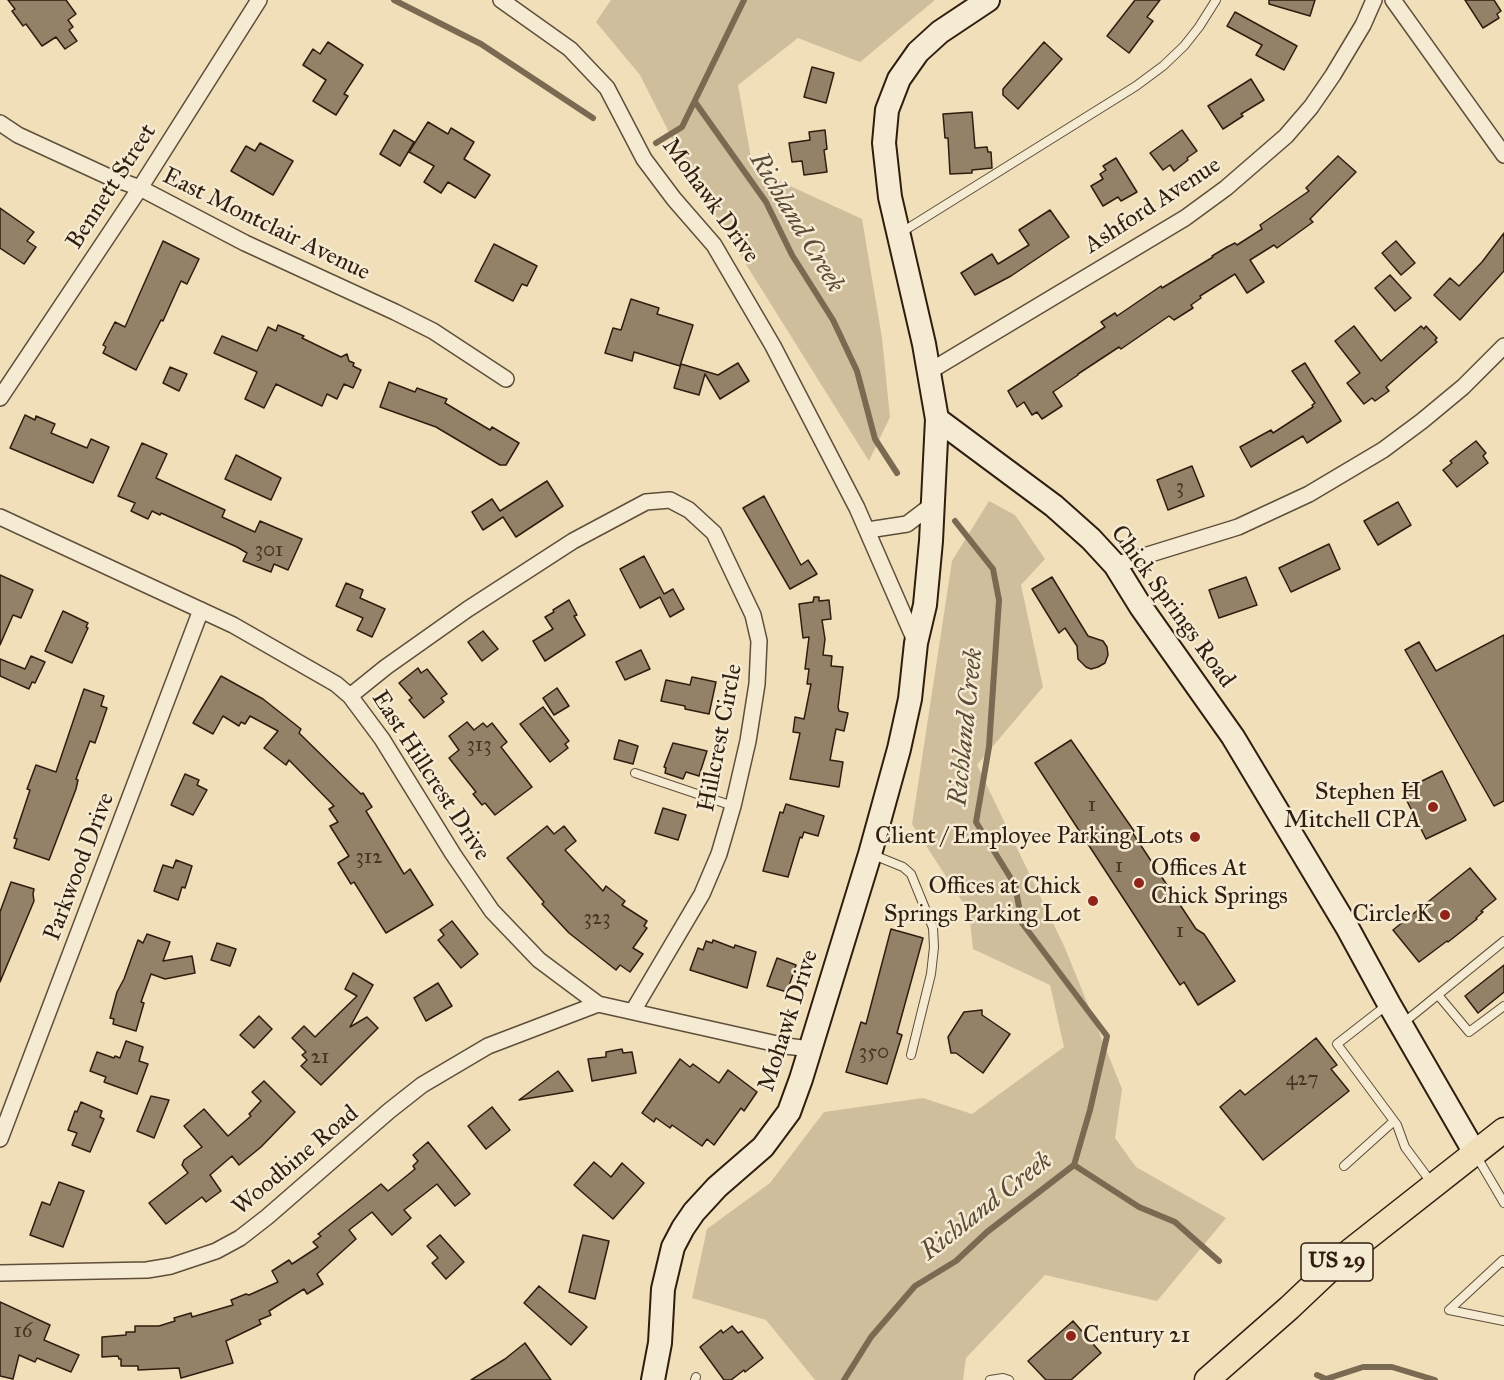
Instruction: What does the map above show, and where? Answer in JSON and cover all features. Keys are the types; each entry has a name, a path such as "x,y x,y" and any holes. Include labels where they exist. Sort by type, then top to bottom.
{"main road":[{"name":"US 29","path":"1207,1380 1344,1256 1504,1130"}],"street":[{"name":"Bennett Street","path":"0,398 140,188 259,0"},
{"name":"Mohawk Drive","path":"501,0 570,49 607,88 644,159 674,200 714,245 773,346 868,530 916,643"},
{"path":"937,419 930,371 890,197 884,143 887,110 899,79 918,52 939,32 988,0"},
{"name":"Ashford Avenue","path":"930,371 1185,218 1226,188 1286,136 1311,107 1363,25 1374,0"},
{"path":"1393,0 1504,155"},
{"name":"East Montclair Avenue","path":"0,123 18,135 107,176 140,188 245,243 414,321 470,354 506,379"},
{"path":"1115,565 1238,527 1309,494 1383,450 1422,421 1463,387 1504,346"},
{"name":"Mohawk Drive","path":"653,1380 660,1343 663,1289 673,1247 694,1212 717,1187 763,1147 789,1112 870,854 910,699 916,643 925,605 937,419"},
{"name":"Chick Springs Road","path":"937,419 1054,506 1091,539 1115,565 1141,607 1233,736 1347,927 1475,1153"},
{"name":"Hillcrest Circle","path":"350,696 386,667 468,609 573,541 646,502 670,500 689,510 714,533 753,615 759,641 758,684 748,741 719,854 702,894 633,1011"},
{"path":"868,530 907,524 932,505"},
{"name":"East Hillcrest Drive","path":"0,517 233,625 336,684 350,696 382,739 453,854 492,911 539,960 598,1004 786,1046 810,1049"},
{"name":"Parkwood Drive","path":"0,1139 201,610"},
{"name":"Woodbine Road","path":"0,1273 147,1270 171,1266 216,1251 240,1238 422,1085 488,1046 598,1004"}],"lane":[{"path":"898,234 1145,79 1184,46 1216,0"},
{"path":"635,773 733,806"},
{"path":"870,854 903,867 911,874 933,928 934,947 931,974 911,1055"},
{"path":"1401,1025 1504,941"},
{"path":"1438,995 1469,1032 1504,1006"},
{"path":"1389,1004 1337,1044 1394,1121 1405,1148 1434,1185"},
{"path":"1344,1166 1394,1121"},
{"path":"1475,1153 1504,1203"},
{"path":"1504,1261 1449,1310 1504,1321"},
{"path":"990,1380 1003,1378 1009,1380"}],"shaded area":[{"path":"611,0 935,0 860,62 798,38 738,85 753,169 862,219 882,338 890,417 869,461 692,178 640,75 596,22"},
{"path":"989,501 1015,515 1045,559 1021,585 1043,687 977,765 1065,948 1122,1089 1115,1138 1136,1167 1226,1218 1157,1301 1045,1275 966,1358 963,1380 815,1380 766,1320 692,1298 707,1229 770,1183 824,1112 923,1098 972,1114 1064,1047 1050,985 973,949 969,912 912,824 952,561"}],"building":[{"path":"8,0 66,0 76,14 68,20 73,27 69,30 77,41 65,49 56,37 42,46 26,24 23,26 12,11 15,9"},
{"path":"1135,0 1160,0 1147,17 1153,21 1129,53 1107,36"},
{"path":"1269,0 1315,0 1310,16 1269,4"},
{"path":"1465,0 1494,0 1501,11 1497,14 1499,18 1483,28"},
{"path":"1235,12 1297,46 1284,70 1256,55 1262,45 1227,26"},
{"path":"328,42 363,65 344,94 348,96 336,115 313,101 326,80 303,65 313,49 320,54"},
{"path":"1044,42 1062,59 1018,109 1003,95 1003,89"},
{"path":"812,67 834,73 826,103 804,97"},
{"path":"1251,79 1264,100 1241,114 1243,116 1223,129 1208,106"},
{"path":"972,112 975,148 987,147 988,152 991,152 992,168 972,170 972,173 950,174 948,138 945,138 943,114"},
{"path":"428,122 448,134 451,128 474,142 464,159 490,175 475,198 448,182 441,193 424,182 434,166 409,152"},
{"path":"394,130 414,142 400,166 380,154"},
{"path":"825,130 827,149 824,150 827,172 804,175 802,161 792,162 789,143 810,140 809,132"},
{"path":"1182,130 1197,151 1174,171 1170,165 1163,170 1150,153"},
{"path":"260,143 293,161 273,195 231,171 246,146 255,151"},
{"path":"1338,156 1356,172 1310,219 1313,222 1277,248 1274,245 1250,260 1264,282 1247,293 1235,274 1200,296 1201,298 1191,305 1193,308 1174,320 1169,316 1053,392 1062,406 1042,419 1037,412 1032,415 1024,402 1017,407 1008,391 1105,327 1101,322 1115,313 1117,316 1161,286 1162,288 1227,247 1235,243 1237,245 1262,229 1260,225 1309,191 1306,188"},
{"path":"1116,158 1137,192 1121,201 1118,197 1103,206 1091,186 1103,179 1100,174 1106,170 1103,166"},
{"path":"0,208 34,232 27,241 36,247 24,264 0,248"},
{"path":"1050,210 1069,237 1011,276 975,295 961,273 992,254 998,264 1029,245 1019,230"},
{"path":"1504,233 1504,271 1460,320 1434,295 1450,278 1459,286 1482,262"},
{"path":"163,241 199,259 187,284 181,281 163,321 161,320 136,370 103,353 106,347 103,345 115,322 125,327"},
{"path":"1396,241 1415,263 1401,275 1382,253"},
{"path":"494,244 537,266 527,286 522,284 513,301 475,281"},
{"path":"1390,275 1411,298 1395,311 1375,288"},
{"path":"631,299 659,308 657,314 693,325 680,366 634,352 632,361 605,353 613,328 621,330"},
{"path":"278,325 304,336 302,338 341,357 347,354 349,361 354,363 353,366 361,370 353,388 344,384 337,399 327,394 322,406 276,384 264,408 245,399 257,372 214,353 222,336 257,351 268,327 276,331"},
{"path":"1354,326 1381,361 1421,326 1424,329 1426,326 1437,338 1435,340 1437,342 1386,387 1389,391 1375,401 1372,398 1364,404 1347,383 1360,373 1335,341"},
{"path":"738,363 749,381 720,399 705,374 699,395 674,388 681,364 718,375"},
{"path":"1305,363 1341,421 1307,443 1303,436 1251,467 1240,447 1271,430 1273,433 1313,407 1315,403 1292,371"},
{"path":"170,367 187,374 179,391 163,383"},
{"path":"389,382 415,392 417,388 447,399 445,403 490,430 492,427 519,443 506,465 500,465 436,427 380,407"},
{"path":"25,415 35,420 36,416 55,424 51,433 87,448 91,439 109,447 93,483 10,448"},
{"path":"1476,441 1486,453 1483,456 1488,463 1457,487 1443,470 1452,463 1450,461"},
{"path":"142,443 167,454 156,478 225,510 222,517 255,532 260,521 302,539 288,570 274,564 271,572 243,561 247,553 237,547 161,513 160,515 152,511 148,519 131,511 135,503 118,496"},
{"path":"236,455 281,478 271,500 225,479"},
{"path":"1192,466 1204,496 1168,510 1157,480"},
{"path":"547,481 563,506 516,537 503,517 483,530 472,512 492,499 500,511"},
{"path":"764,496 801,565 808,560 817,574 790,589 743,508"},
{"path":"1398,502 1411,525 1378,545 1364,521"},
{"path":"1329,544 1340,569 1291,592 1279,568"},
{"path":"644,556 664,594 673,589 684,609 670,617 660,597 640,608 620,569"},
{"path":"0,575 33,590 21,618 13,615 0,645"},
{"path":"1052,577 1088,636 1103,641 1107,647 1108,655 1105,663 1098,667 1091,669 1086,667 1078,659 1077,646 1065,628 1059,633 1032,589"},
{"path":"1246,577 1257,605 1219,618 1209,590"},
{"path":"346,583 363,590 360,598 385,609 372,637 357,630 363,618 336,606"},
{"path":"814,597 819,597 819,601 829,600 831,619 822,620 825,639 823,655 832,656 831,666 843,667 838,707 839,711 848,713 844,731 836,729 830,760 843,762 839,787 790,779 800,733 793,732 795,717 804,719 811,684 807,684 809,669 805,669 809,637 803,638 799,604 813,602"},
{"path":"569,600 577,615 574,616 585,635 545,661 533,641 553,629 545,617"},
{"path":"63,611 88,623 86,627 88,628 72,663 45,651"},
{"path":"483,631 498,649 482,661 468,642"},
{"path":"1504,635 1504,801 1494,806 1405,650 1419,642 1436,671"},
{"path":"641,650 650,669 625,680 616,662"},
{"path":"31,656 45,662 35,683 32,682 29,689 0,676 0,659 25,669"},
{"path":"418,668 421,673 427,669 447,694 441,698 444,702 424,718 409,700 412,698 399,683"},
{"path":"221,676 263,699 301,729 299,733 361,794 363,793 372,807 366,811 404,874 410,869 433,905 386,933 354,882 351,884 338,863 349,856 330,826 338,822 329,809 334,806 289,760 286,765 264,748 278,731 250,716 245,724 241,722 239,726 223,716 213,734 193,723"},
{"path":"692,677 716,682 709,714 661,701 666,680 690,685"},
{"path":"557,688 569,706 554,715 543,698"},
{"path":"84,689 104,696 101,706 107,708 95,743 90,741 76,779 78,780 76,789 49,860 14,848 17,839 14,838 36,765 56,772"},
{"path":"543,707 569,741 565,744 568,748 550,762 520,724"},
{"path":"467,722 474,730 483,723 487,727 492,723 507,742 501,747 532,787 495,815 473,794 476,792 449,758 459,750 449,736"},
{"path":"619,740 638,746 633,764 614,759"},
{"name":"Offices At Chick Springs","path":"1071,740 1134,831 1132,832 1196,929 1204,934 1235,981 1198,1005 1184,982 1180,985 1035,763"},
{"path":"673,743 707,751 699,776 686,772 683,779 665,773 666,768 664,767"},
{"path":"1442,771 1466,820 1426,839 1402,791"},
{"path":"185,774 199,780 197,785 207,790 193,815 171,805"},
{"path":"786,804 824,816 818,836 804,832 802,838 800,837 788,877 763,871 780,812 783,813"},
{"path":"663,808 686,815 678,840 655,833"},
{"path":"547,826 554,834 564,826 576,841 565,850 603,891 606,886 625,901 622,905 647,921 644,926 647,928 633,948 643,954 630,972 620,965 616,970 569,933 542,904 544,902 507,858"},
{"path":"176,860 192,866 185,888 182,887 178,900 154,891 163,865 173,868"},
{"name":"Circle K","path":"1470,868 1496,899 1481,911 1483,912 1477,919 1419,962 1393,930"},
{"path":"11,882 34,889 34,901 0,982 0,912"},
{"path":"452,921 478,954 461,968 438,940 444,935 440,930"},
{"path":"891,929 923,938 897,1033 902,1035 887,1084 846,1072 861,1022 866,1024"},
{"path":"147,934 170,942 163,961 192,956 195,973 165,979 151,974 141,1002 144,1003 136,1031 113,1024 114,1019 110,1018 117,992 138,940 143,943"},
{"path":"713,940 734,948 735,945 756,952 747,988 690,970 698,948 703,950 706,941 712,943"},
{"path":"217,943 236,949 230,966 211,960"},
{"path":"777,958 796,965 787,992 767,986"},
{"path":"1504,965 1504,992 1478,1013 1465,996"},
{"path":"353,973 373,985 350,1027 367,1017 378,1028 321,1085 301,1066 307,1060 302,1055 306,1052 292,1038 304,1026 315,1037 357,996 345,989"},
{"path":"438,983 452,1006 426,1021 414,998"},
{"path":"982,1010 982,1015 1010,1034 983,1073 956,1053 951,1053 948,1037 964,1012"},
{"path":"259,1016 272,1029 254,1048 240,1035"},
{"path":"1316,1038 1337,1065 1331,1069 1349,1091 1263,1160 1220,1107 1240,1090 1245,1095"},
{"path":"126,1041 143,1047 139,1061 148,1064 137,1094 104,1082 106,1077 90,1071 97,1052 120,1058"},
{"path":"622,1049 623,1053 632,1052 636,1073 592,1081 588,1059 606,1057 606,1052"},
{"path":"680,1059 690,1067 693,1064 719,1083 728,1070 757,1092 744,1111 741,1108 714,1145 707,1139 702,1146 672,1125 670,1128 656,1118 654,1122 642,1113"},
{"path":"558,1071 573,1091 519,1100"},
{"path":"264,1081 295,1112 261,1147 239,1165 232,1156 210,1175 221,1191 206,1202 202,1197 166,1224 149,1203 188,1173 182,1165 184,1160 202,1147 184,1126 204,1109 228,1136 251,1116 249,1114 261,1101 252,1092"},
{"path":"151,1096 169,1100 154,1138 137,1131"},
{"path":"81,1102 102,1111 100,1117 104,1119 90,1152 72,1145 77,1133 68,1130"},
{"path":"492,1107 510,1130 486,1149 468,1126"},
{"path":"428,1142 470,1194 455,1206 437,1184 404,1210 411,1218 392,1235 372,1212 349,1230 356,1239 317,1274 323,1284 307,1294 304,1289 269,1311 271,1315 259,1320 261,1324 226,1341 233,1363 181,1378 179,1368 138,1370 138,1366 121,1366 121,1359 118,1356 102,1357 102,1337 126,1335 126,1332 135,1332 135,1326 159,1326 191,1313 192,1317 233,1305 231,1300 278,1282 272,1271 289,1260 292,1264 318,1247 313,1242 321,1236 318,1234 381,1184 388,1191 415,1169 413,1166 418,1161 413,1155"},
{"path":"594,1162 611,1177 622,1163 644,1183 613,1219 574,1185"},
{"path":"59,1182 84,1191 63,1247 30,1235 42,1202 50,1205"},
{"path":"440,1235 464,1262 446,1279 432,1263 438,1258 427,1246"},
{"path":"583,1235 609,1241 595,1299 569,1292"},
{"path":"539,1286 587,1327 571,1345 524,1303"},
{"path":"0,1302 50,1325 44,1340 79,1355 71,1372 37,1358 35,1362 19,1355 13,1379 0,1376"},
{"name":"Century 21","path":"1073,1321 1101,1353 1071,1380 1046,1380 1028,1361"},
{"path":"732,1326 738,1333 742,1331 763,1358 731,1380 724,1380 700,1347 721,1330 723,1333"},
{"path":"525,1343 551,1380 471,1380 505,1359"}],"waterway":[{"path":"394,0 481,44 593,118"},
{"name":"Richland Creek","path":"656,143 682,127 744,0"},
{"name":"Richland Creek","path":"695,102 766,202 792,255 833,320 857,371 875,439 897,473"},
{"name":"Richland Creek","path":"844,1380 871,1337 915,1286 956,1261 987,1232 1074,1165 1090,1110 1107,1036 1022,923 1015,885 976,822 989,747 999,600 993,569 955,521"},
{"path":"1074,1165 1139,1207 1175,1222 1219,1261"},
{"path":"1317,1375 1326,1379 1363,1367 1392,1367 1435,1380"}],"place":[{"name":"Stephen H Mitchell CPA","path":"1433,807"},
{"name":"Client / Employee Parking Lots","path":"1195,837"},
{"name":"Offices At Chick Springs","path":"1139,883"},
{"name":"Offices at Chick Springs Parking Lot","path":"1093,901"},
{"name":"Circle K","path":"1445,915"},
{"name":"Century 21","path":"1071,1336"}]}
